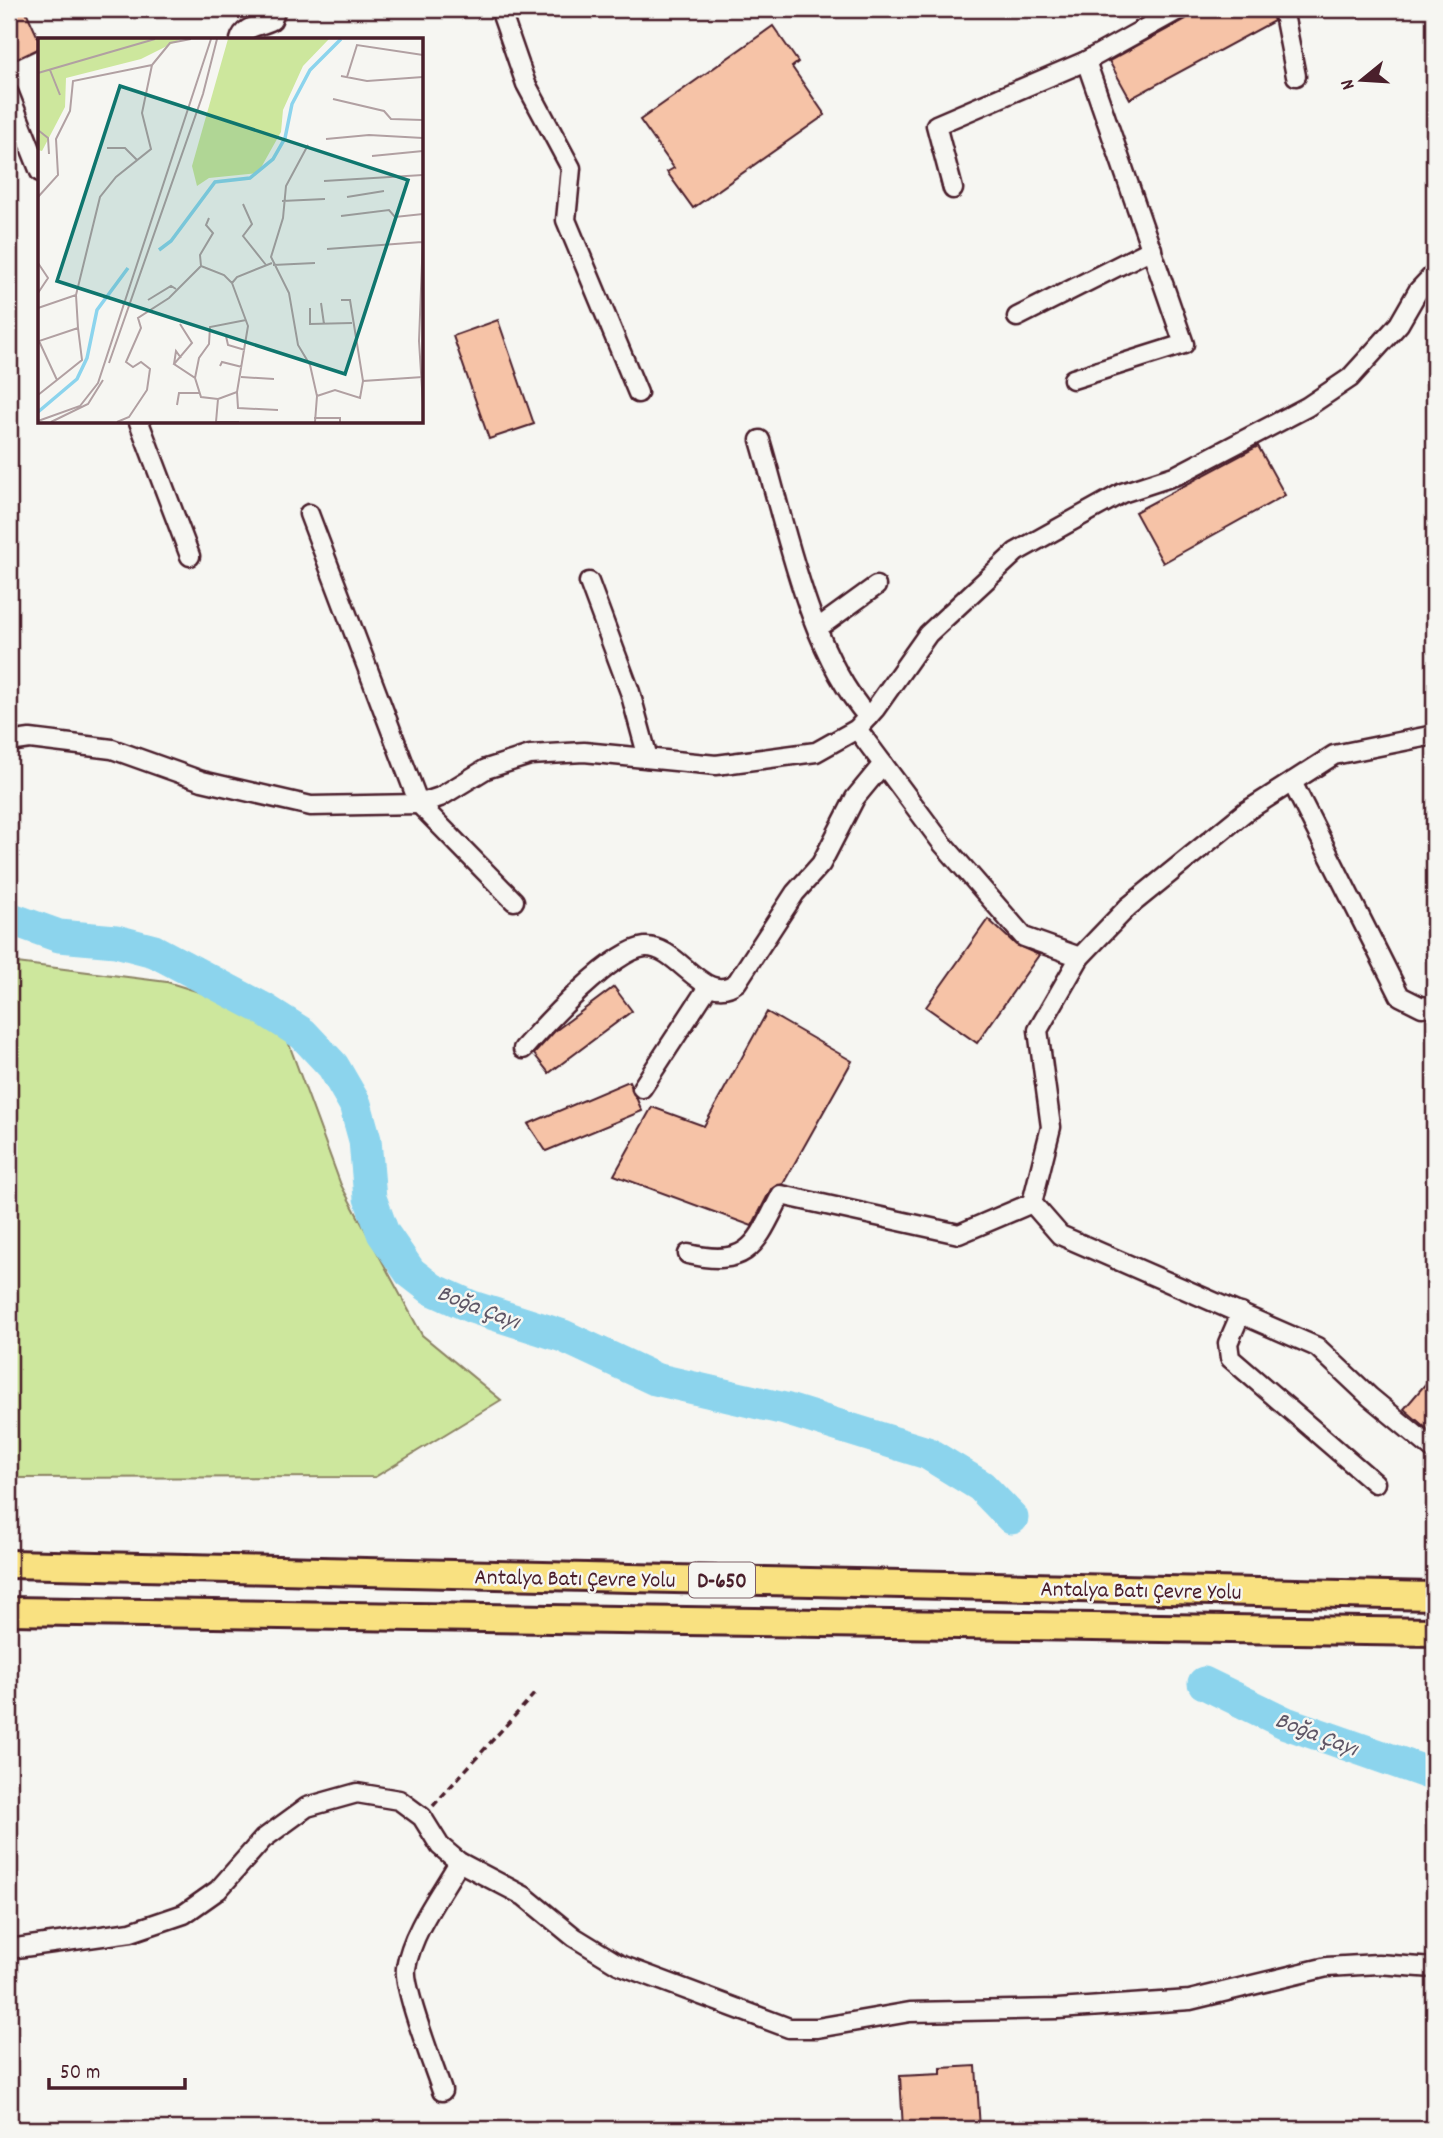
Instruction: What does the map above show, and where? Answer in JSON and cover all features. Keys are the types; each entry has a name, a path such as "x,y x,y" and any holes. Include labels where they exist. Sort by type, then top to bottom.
{"highway":[{"name":"Antalya Batı Çevre Yolu","path":"9,1564 1434,1595"},
{"name":"Antalya Batı Çevre Yolu","path":"9,1611 1434,1632"}],"street":[{"path":"241,38 242,33 250,27 272,20 276,9"},
{"path":"500,9 526,84 571,168 566,220 638,393"},
{"path":"953,189 936,125 1086,61 1180,9"},
{"path":"1283,9 1296,76"},
{"path":"1073,379 1184,344 1086,61"},
{"path":"9,94 38,167"},
{"path":"1017,317 1152,249"},
{"path":"9,741 30,739 112,749 202,782 311,806 419,804 440,797 486,769 530,755 584,752 716,765 816,752 862,723 928,634 1016,552 1122,493 1177,475 1307,407 1350,378 1399,324 1418,291 1434,274"},
{"path":"140,424 190,556"},
{"path":"760,440 818,628 835,671 883,764 942,843 1024,937 1080,957"},
{"path":"309,514 419,804 514,901"},
{"path":"589,582 630,692 648,758"},
{"path":"818,628 876,586"},
{"path":"1032,1203 1051,1127 1038,1030 1080,957 1128,906 1245,813 1334,755 1434,735"},
{"path":"523,1049 549,1019 608,966 637,949 651,947 669,953 708,987 724,988 737,982 795,893 821,864 855,798 883,764"},
{"path":"1292,782 1400,996 1422,1006 1434,1005"},
{"path":"642,1088 708,987"},
{"path":"688,1254 714,1260 743,1254 752,1248 761,1235 781,1195 959,1234 1032,1203"},
{"path":"1032,1203 1060,1235 1317,1346 1370,1397 1434,1450"},
{"path":"1241,1312 1228,1343 1230,1358 1375,1483"},
{"path":"9,1949 131,1932 184,1914 218,1890 262,1839 307,1807 357,1793 399,1800 422,1817 440,1846 459,1862 524,1896 573,1937 618,1964 789,2028 817,2028 910,2012 1058,2009 1190,2000 1327,1967 1378,1964 1434,1968"},
{"path":"442,2091 416,2018 405,1969 420,1930 459,1862"}],"path":[{"path":"422,1817 537,1691"}],"green space":[{"path":"9,962 167,982 279,1017 341,1185 422,1335 501,1400 375,1477 9,1478"}],"building":[{"path":"9,9 25,9 38,38 38,49 9,63"},
{"path":"1194,9 1270,9 1274,21 1130,99 1109,61 1186,19"},
{"path":"773,26 798,62 792,67 825,115 693,208 667,172 674,168 640,120"},
{"path":"498,320 534,424 489,439 453,336"},
{"path":"1258,446 1285,495 1163,563 1135,512"},
{"path":"988,919 1016,945 1039,955 977,1043 926,1007"},
{"path":"614,987 632,1011 549,1073 534,1054 555,1031"},
{"path":"767,1012 852,1061 783,1184 771,1189 752,1226 614,1175 652,1107 704,1126"},
{"path":"629,1081 642,1111 546,1151 528,1124"},
{"path":"1434,1374 1434,1435 1404,1409"},
{"path":"976,2066 980,2129 903,2129 900,2076 941,2074 941,2068"}],"waterway":[{"name":"Boğa Çayı","path":"9,918 59,936 116,941 154,951 262,1008 303,1034 333,1066 355,1104 365,1140 370,1198 383,1233 410,1272 432,1289 472,1307 563,1336 655,1379 785,1409 927,1453 981,1486 1012,1518"},
{"name":"Boğa Çayı","path":"1204,1683 1286,1723 1434,1775"}]}
